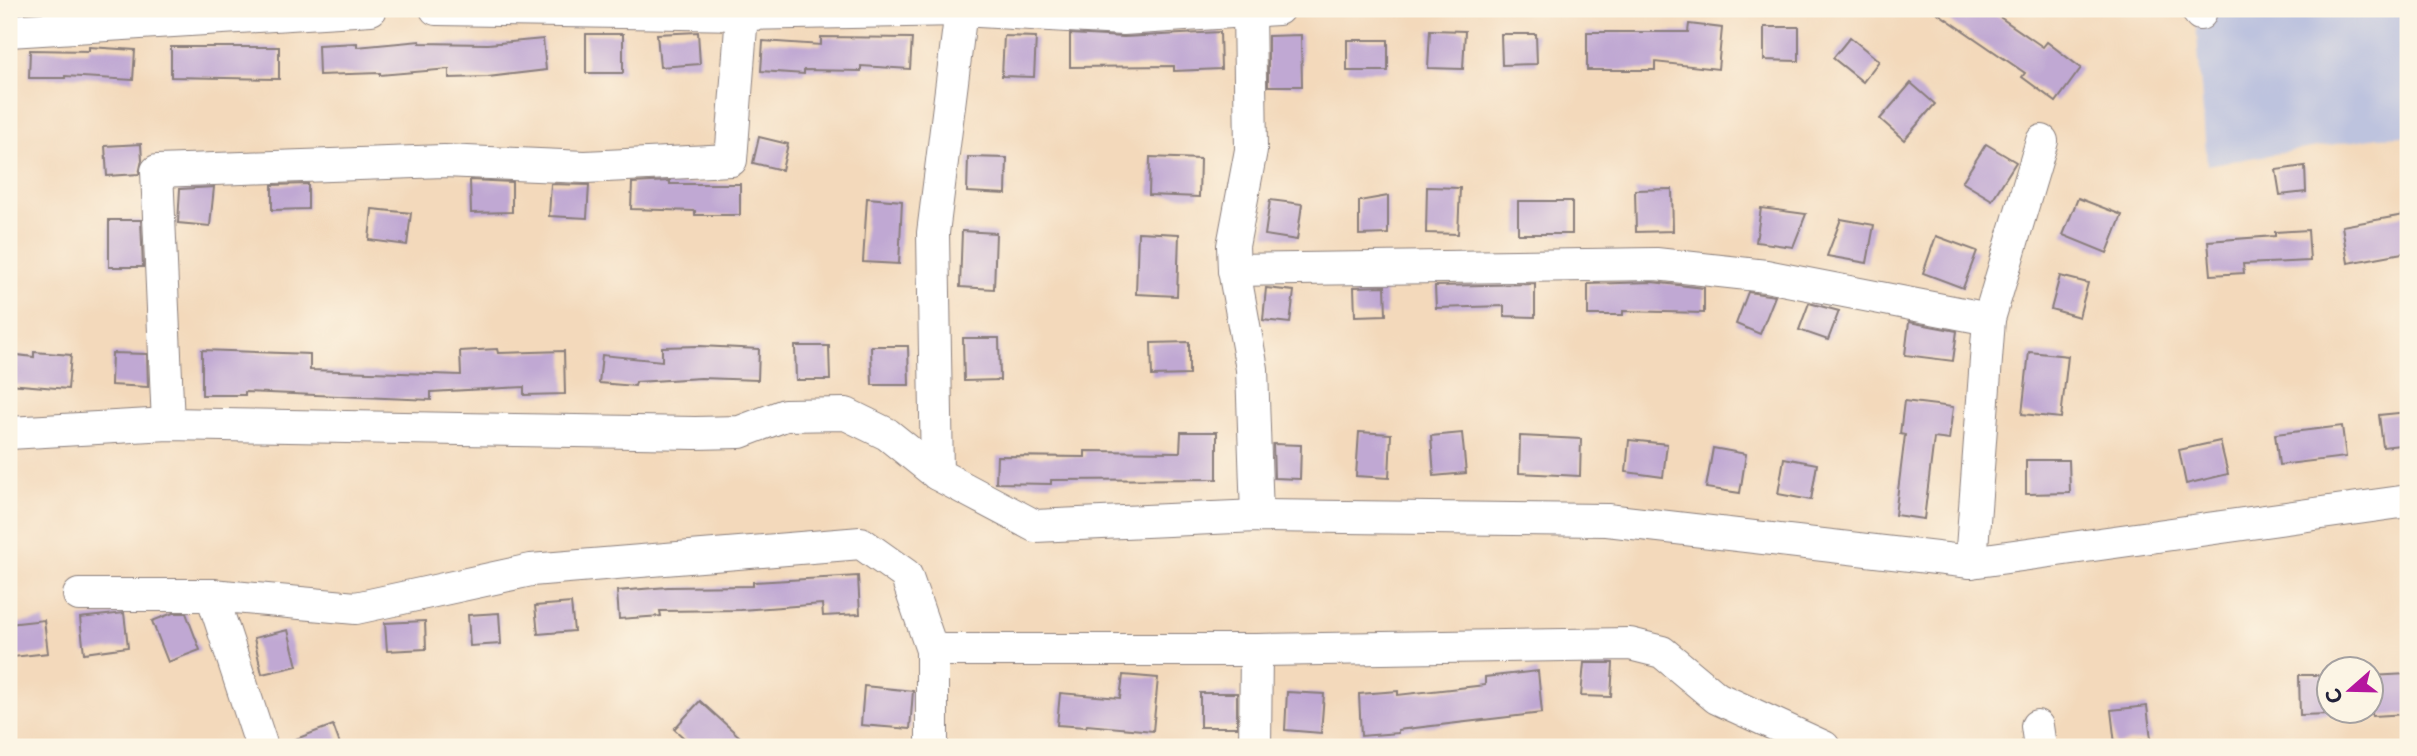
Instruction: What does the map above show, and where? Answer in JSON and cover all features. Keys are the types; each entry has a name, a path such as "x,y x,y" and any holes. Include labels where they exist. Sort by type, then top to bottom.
{"street":[{"path":"9,31 371,9"},
{"path":"436,9 742,14 961,10 1123,19 1278,9"},
{"path":"937,474 933,233 961,10"},
{"path":"1249,10 1251,150 1233,246 1234,270 1252,369 1257,516"},
{"path":"168,424 157,171 444,161 585,167 730,160 742,14"},
{"path":"1971,562 1989,319 2042,141"},
{"path":"1234,270 1656,264 1766,276 1989,319"},
{"path":"9,433 168,424 695,433 740,432 785,415 846,415 887,434 937,474 1035,526 1257,516 1607,520 1971,562 2408,501"},
{"path":"79,595 212,595 356,608 531,569 861,543 906,575 932,650 932,747"},
{"path":"212,595 262,747"},
{"path":"932,650 1256,650 1630,644 1662,652 1717,698 1824,747"},
{"path":"1255,747 1256,650"}],"shaded area":[{"path":"2195,9 2408,9 2408,136 2378,137 2207,165"}],"building":[{"path":"1932,9 1988,9 2043,47 2047,42 2081,68 2056,102 2022,77 2025,73"},
{"path":"1689,24 1722,28 1718,69 1655,62 1655,70 1587,70 1587,32 1688,32"},
{"path":"1764,27 1799,27 1799,61 1764,60"},
{"path":"1430,30 1465,31 1463,69 1428,68"},
{"path":"698,32 700,64 660,67 657,34"},
{"path":"1220,32 1221,69 1174,71 1174,66 1070,67 1070,34 1124,37"},
{"path":"586,34 623,34 623,73 586,73"},
{"path":"1501,34 1536,34 1537,64 1502,65"},
{"path":"1301,35 1302,86 1268,86 1268,36"},
{"path":"1004,36 1036,37 1034,77 1002,76"},
{"path":"821,37 912,38 910,69 861,66 861,71 804,70 804,74 761,71 763,41 821,45"},
{"path":"1850,37 1879,61 1863,82 1833,58"},
{"path":"543,39 546,70 488,77 449,78 449,69 380,75 319,75 318,45 357,43 357,47 420,41 488,44"},
{"path":"1347,40 1388,40 1388,71 1347,71"},
{"path":"89,47 135,50 133,80 65,76 29,78 30,50 89,51"},
{"path":"171,47 279,47 279,79 171,77"},
{"path":"1911,83 1935,104 1904,140 1880,119"},
{"path":"759,137 788,144 782,170 753,163"},
{"path":"141,144 139,174 107,176 105,146"},
{"path":"1986,144 2016,162 1992,200 1962,182"},
{"path":"968,157 1007,158 1006,194 967,192"},
{"path":"1150,157 1200,159 1199,197 1149,195"},
{"path":"2305,166 2306,192 2280,195 2276,170"},
{"path":"470,180 512,182 512,212 471,213"},
{"path":"670,181 670,184 740,184 740,215 695,215 695,211 631,209 632,183"},
{"path":"308,184 308,209 272,210 272,185"},
{"path":"551,184 589,185 587,218 549,216"},
{"path":"214,187 210,226 178,223 180,189"},
{"path":"1427,187 1460,188 1458,234 1426,233"},
{"path":"1672,189 1673,231 1636,232 1635,190"},
{"path":"1388,196 1388,234 1359,235 1359,201"},
{"path":"867,198 902,201 899,264 863,262"},
{"path":"2078,198 2122,215 2107,253 2063,235"},
{"path":"1270,200 1302,204 1297,240 1265,235"},
{"path":"1518,201 1572,201 1572,234 1518,234"},
{"path":"1761,208 1806,214 1793,247 1756,242"},
{"path":"372,209 411,213 407,245 369,240"},
{"path":"2404,215 2408,252 2348,263 2342,226"},
{"path":"1841,219 1874,225 1867,263 1827,256"},
{"path":"109,220 141,220 143,267 109,267"},
{"path":"2308,230 2310,261 2243,264 2244,273 2211,275 2208,241 2275,236 2275,232"},
{"path":"962,231 996,233 994,289 960,287"},
{"path":"1138,232 1179,234 1177,296 1136,294"},
{"path":"1936,236 1977,251 1963,288 1923,273"},
{"path":"2060,276 2088,283 2079,317 2051,309"},
{"path":"1652,282 1704,288 1704,313 1623,311 1623,315 1588,315 1588,284"},
{"path":"1535,284 1535,317 1504,316 1504,306 1436,308 1435,286"},
{"path":"1385,286 1386,315 1355,316 1354,287"},
{"path":"1266,288 1294,291 1290,323 1263,320"},
{"path":"1748,292 1775,296 1760,334 1736,324"},
{"path":"1809,303 1839,311 1828,340 1799,330"},
{"path":"1909,322 1957,331 1953,361 1905,355"},
{"path":"963,338 999,338 1000,380 964,381"},
{"path":"1189,342 1189,375 1152,376 1151,343"},
{"path":"795,346 829,346 830,380 796,380"},
{"path":"871,346 908,346 909,385 872,385"},
{"path":"662,347 759,349 758,380 701,378 636,382 635,386 599,383 602,355 662,361"},
{"path":"497,349 498,353 564,351 565,394 524,395 524,387 431,392 431,400 245,392 245,395 202,395 202,350 310,354 310,370 461,375 460,351"},
{"path":"34,352 71,355 68,389 9,384 9,354 34,357"},
{"path":"2029,352 2068,356 2061,418 2022,414"},
{"path":"112,353 147,354 148,387 111,385"},
{"path":"1904,401 1953,407 1949,440 1934,438 1924,519 1895,515 1905,435 1900,434"},
{"path":"2408,412 2408,444 2383,447 2379,415"},
{"path":"2342,426 2346,457 2279,465 2275,434"},
{"path":"1181,432 1217,432 1217,479 996,483 997,456 1085,457 1085,451 1180,452"},
{"path":"1359,432 1391,434 1389,478 1356,476"},
{"path":"1462,433 1466,473 1434,476 1431,436"},
{"path":"1520,436 1581,439 1580,476 1519,473"},
{"path":"1629,440 1667,444 1663,477 1626,472"},
{"path":"2220,441 2228,474 2186,484 2179,450"},
{"path":"1273,444 1301,445 1300,479 1274,478"},
{"path":"1713,448 1746,454 1740,493 1706,488"},
{"path":"1784,458 1817,464 1811,500 1778,494"},
{"path":"2026,460 2069,460 2070,493 2026,494"},
{"path":"858,576 860,614 823,616 822,604 740,610 660,611 661,616 619,619 617,591 668,587 753,586 753,582"},
{"path":"571,603 574,631 538,634 535,606"},
{"path":"124,613 128,647 84,653 80,618"},
{"path":"173,613 186,613 200,650 168,662 152,621"},
{"path":"499,613 501,644 470,646 468,615"},
{"path":"44,620 48,653 13,657 9,624"},
{"path":"425,621 426,649 387,651 385,623"},
{"path":"288,630 297,666 262,674 254,638"},
{"path":"1584,663 1613,663 1611,697 1581,696"},
{"path":"1538,671 1542,713 1361,736 1359,694 1398,691 1398,695 1485,685 1485,677"},
{"path":"2408,674 2408,714 2386,715 2386,675"},
{"path":"1123,675 1158,678 1153,731 1057,725 1060,693 1120,698"},
{"path":"2299,675 2316,675 2316,714 2300,715"},
{"path":"864,686 913,691 910,729 861,725"},
{"path":"1287,692 1324,694 1321,733 1285,730"},
{"path":"1200,693 1237,693 1237,727 1200,727"},
{"path":"700,701 751,747 694,747 674,729"},
{"path":"2147,706 2151,739 2115,744 2111,710"},
{"path":"333,725 341,747 280,747 280,745"}]}
